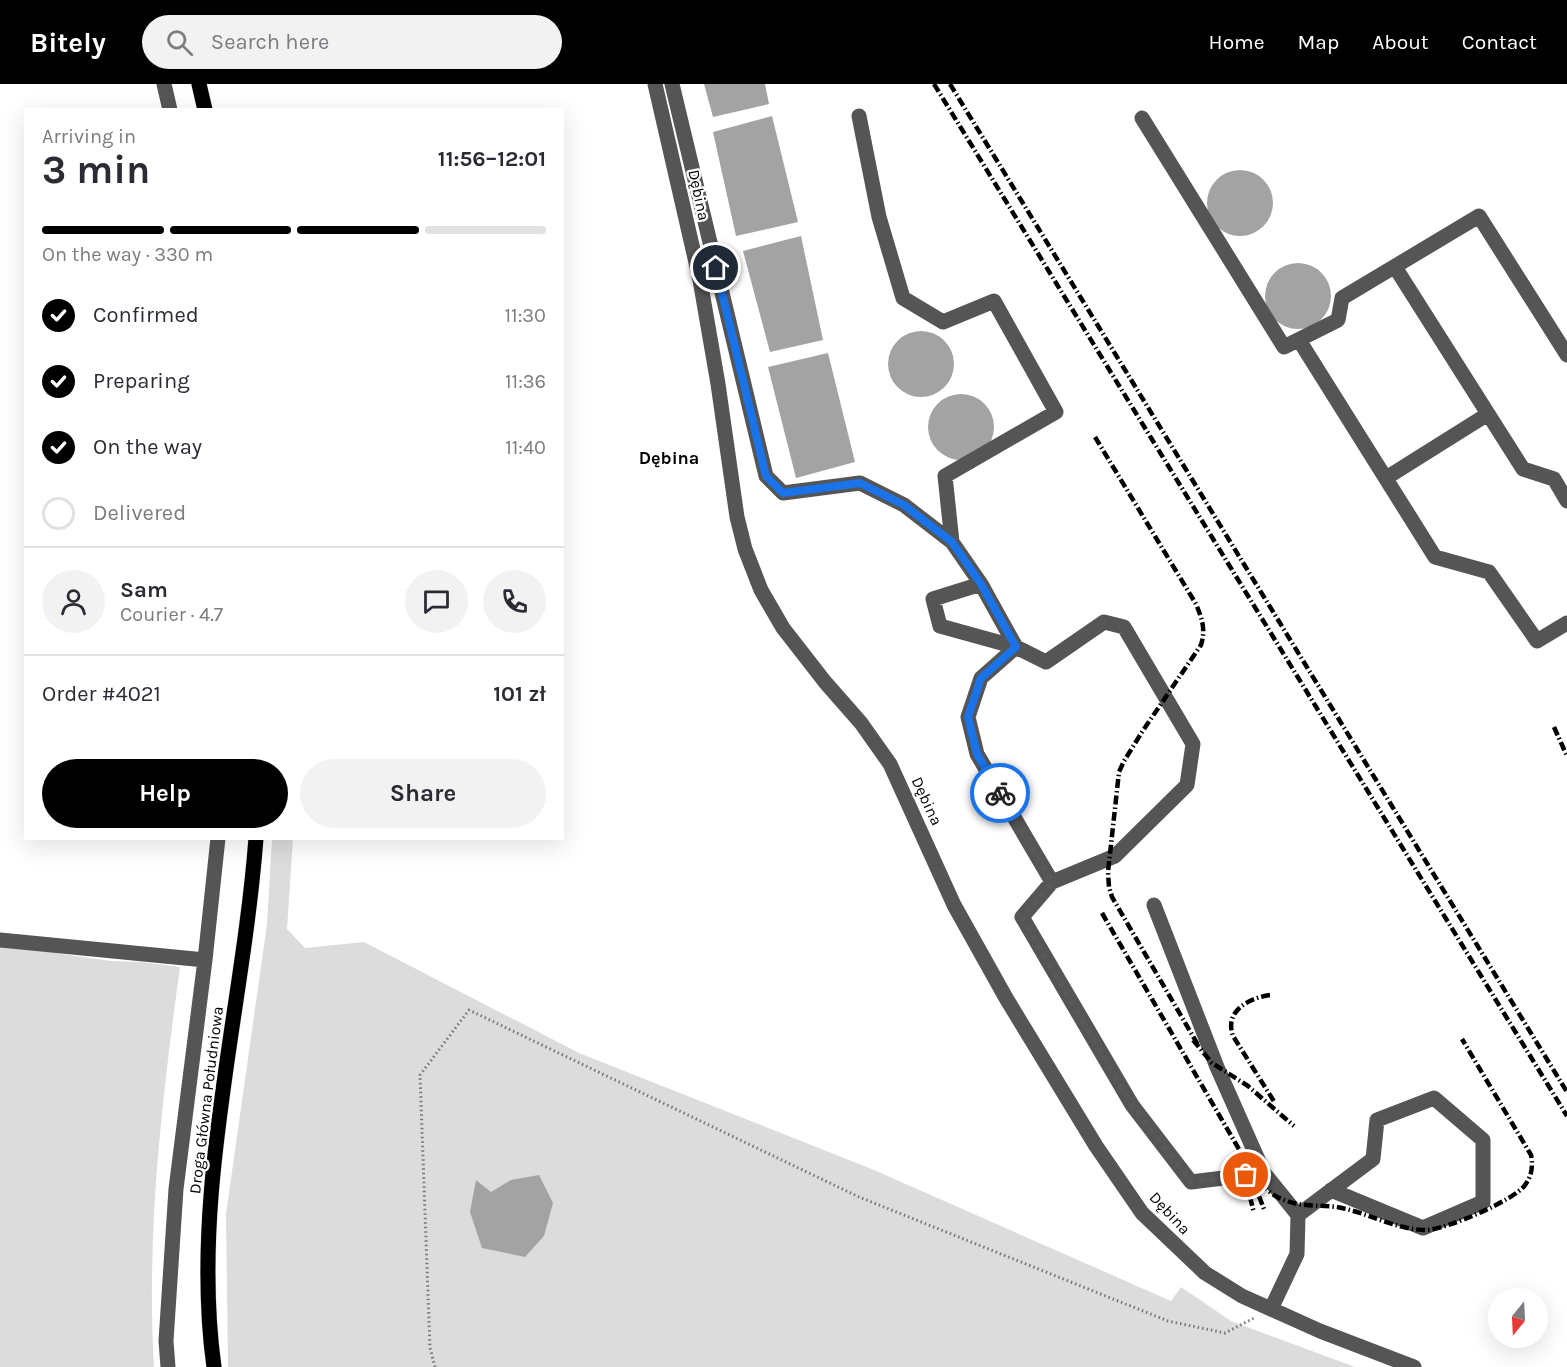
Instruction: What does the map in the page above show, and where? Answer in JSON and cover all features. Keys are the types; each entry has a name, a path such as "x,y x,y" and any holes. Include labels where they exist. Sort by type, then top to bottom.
{"main road":[{"path":"200,84 205,108"},
{"name":"Droga Główna Południowa","path":"214,1367 210,1338 208,1260 213,1183 256,840"}],"street":[{"path":"164,84 170,108"},
{"name":"Dębina","path":"655,84 700,280 737,517 745,549 761,590 783,628 825,682 861,723 890,764 954,905 1006,998 1096,1146 1142,1213 1205,1274 1242,1296 1320,1331 1414,1367"},
{"path":"672,84 766,476 783,493 860,483 904,505 952,542 981,584 1016,647"},
{"path":"859,116 879,216 903,298 943,322 994,301 1056,412 945,476 952,542"},
{"path":"1142,118 1284,347 1338,320 1342,298 1479,216 1567,355"},
{"path":"1395,267 1523,469 1561,475 1567,501"},
{"path":"1299,340 1435,557 1489,572 1537,641 1567,623"},
{"path":"1386,478 1488,414"},
{"path":"981,584 933,599 940,626 1016,647 1046,662 1104,622 1124,627 1193,744 1187,785 1114,856 1052,882 1022,918 1132,1105 1191,1182 1264,1173"},
{"path":"1016,647 981,678 968,717 977,754 1052,882"},
{"path":"168,1367 166,1341 176,1189 218,840"},
{"path":"1154,905 1217,1067 1264,1173 1298,1215 1297,1254 1271,1309"},
{"path":"0,940 205,960"},
{"path":"1298,1215 1331,1190 1372,1159 1377,1120 1434,1098 1483,1140 1483,1202 1423,1228 1331,1190"}],"path":[{"path":"435,1367 429,1348 420,1075 469,1010 859,1197 1168,1321 1225,1333 1271,1309"}],"shaded area":[{"path":"704,84 765,84 769,104 713,117"},
{"path":"772,116 798,222 736,236 713,132"},
{"path":"1233,170 1247,170 1259,175 1268,184 1273,203 1271,216 1264,227 1247,236 1233,236 1221,231 1212,222 1207,210 1207,196 1212,184 1221,175"},
{"path":"801,236 823,340 770,352 743,251"},
{"path":"1291,263 1305,263 1317,268 1326,277 1331,296 1329,309 1322,320 1305,329 1291,329 1279,324 1270,315 1265,303 1265,289 1270,277 1279,268"},
{"path":"914,331 928,331 940,336 949,345 954,364 952,377 945,388 928,397 914,397 902,392 893,383 888,371 888,357 893,345 902,336"},
{"path":"828,353 855,462 796,478 768,367"},
{"path":"967,394 985,403 992,414 994,427 992,440 985,451 974,458 955,460 937,451 930,440 928,421 937,403 948,396"},
{"path":"272,840 293,840 287,929 305,948 364,942 579,1053 874,1170 1171,1301 1181,1287 1231,1321 1355,1367 228,1367 226,1214 267,924"},
{"path":"0,945 111,961 180,967 157,1166 152,1267 154,1367 0,1367"},
{"path":"539,1175 553,1203 544,1236 525,1257 482,1248 470,1212 476,1180 491,1192 511,1180"}],"railway":[{"path":"934,84 1567,1116"},
{"path":"950,84 1567,1092"},
{"path":"1095,437 1196,604 1203,624 1201,645 1142,732 1119,772 1108,872 1112,897 1198,1045"},
{"path":"1554,727 1567,756"},
{"path":"1102,913 1251,1170 1261,1184 1278,1198 1298,1204 1342,1208 1394,1225 1426,1230 1448,1225 1479,1213 1519,1191 1531,1174 1531,1155 1462,1039"},
{"path":"1270,995 1254,999 1240,1007 1232,1019 1231,1027 1233,1036 1275,1103"},
{"path":"1193,1040 1212,1063 1248,1086 1294,1126"},
{"path":"1242,1165 1254,1213"},
{"path":"1253,1181 1264,1209"}],"way so far":[{"path":"1000,793 1052,882 1022,918 1132,1105 1191,1182 1246,1175"}],"district":[{"name":"Dębina","path":"669,458"}],"route":[{"path":"716,268 766,476 783,493 860,483 904,505 952,542 981,584 1016,647 981,678 968,717 977,754 1000,793"}]}
